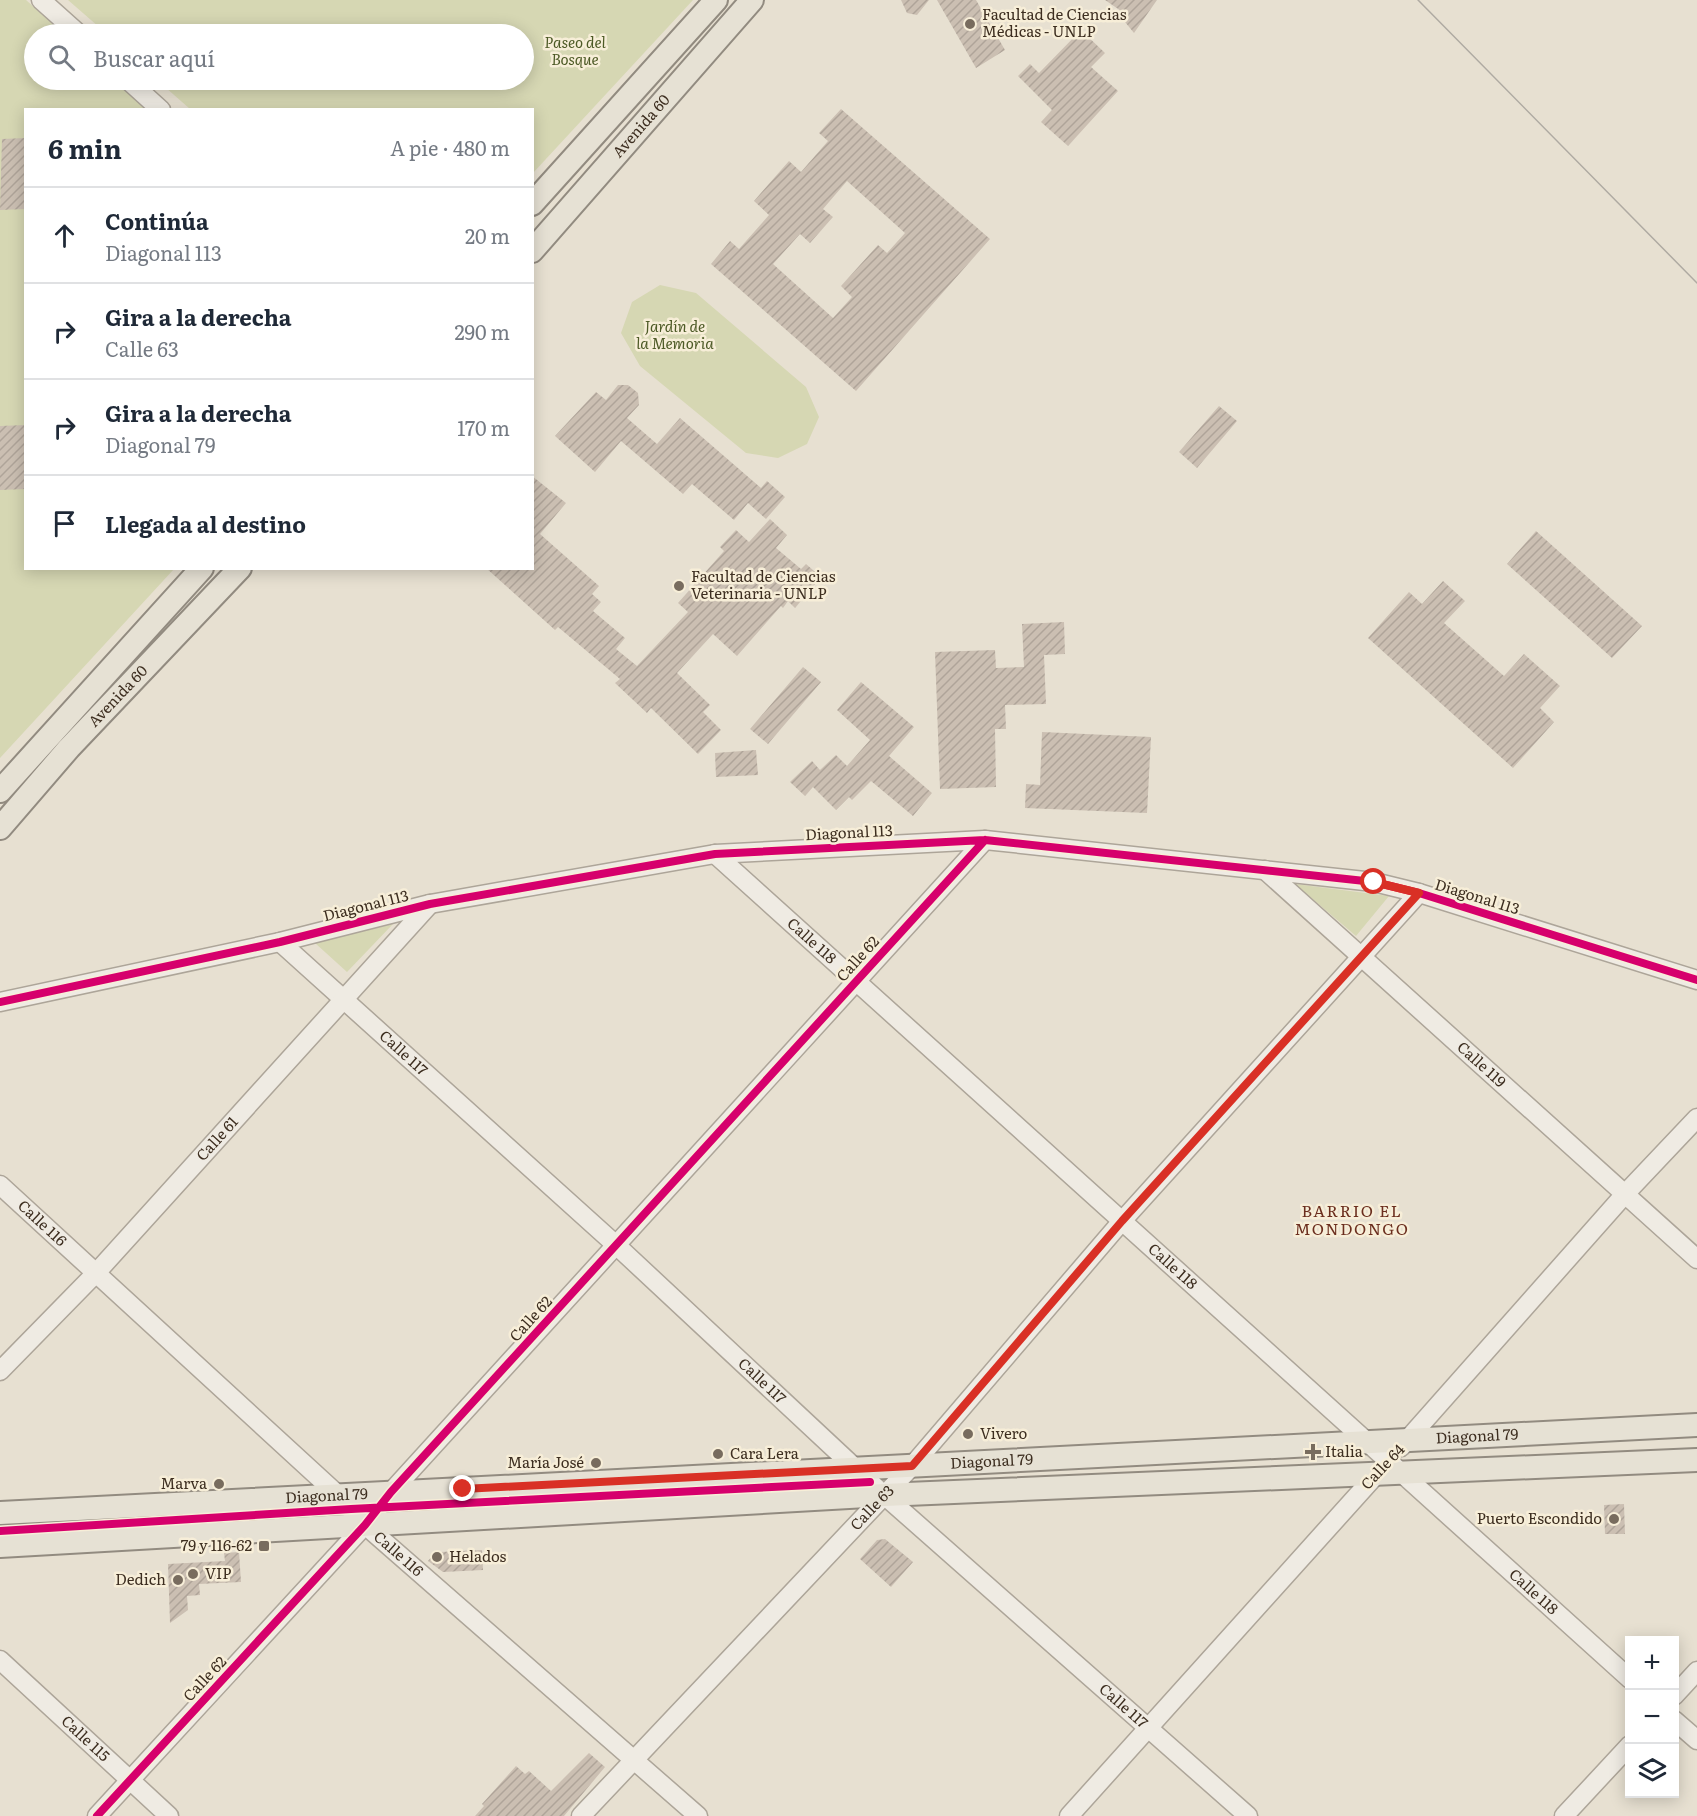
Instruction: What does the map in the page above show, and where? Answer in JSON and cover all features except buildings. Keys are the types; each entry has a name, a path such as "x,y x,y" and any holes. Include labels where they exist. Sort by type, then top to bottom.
{"main road":[{"name":"Avenida 60","path":"534,202 716,0"},
{"name":"Avenida 60","path":"534,249 752,0"},
{"name":"Avenida 60","path":"0,791 200,570"},
{"name":"Avenida 60","path":"0,828 69,748 238,570"},
{"name":"Diagonal 79","path":"0,1513 1697,1425"},
{"name":"Diagonal 79","path":"0,1546 1389,1469 1697,1460"}],"street":[{"path":"41,0 68,24"},
{"path":"139,90 159,108"},
{"name":"Diagonal 113","path":"0,1002 280,942 430,904 715,854 985,840 1374,882 1419,893 1697,980"},
{"name":"Calle 62","path":"97,1816 364,1526 391,1492 985,840"},
{"name":"Calle 118","path":"715,854 1366,1442 1389,1469 1625,1676"},
{"name":"Calle 119","path":"1265,870 1697,1259"},
{"name":"Calle 63","path":"581,1816 633,1758 912,1466 1122,1221 1419,893"},
{"name":"Calle 61","path":"0,1371 96,1273 430,904"},
{"name":"Calle 117","path":"280,942 616,1245 884,1496 1248,1816"},
{"name":"Calle 64","path":"1069,1816 1148,1726 1389,1469 1408,1440 1625,1194 1697,1118"},
{"name":"Calle 116","path":"0,1185 338,1495 364,1526 698,1816"},
{"name":"Calle 115","path":"0,1660 169,1816"},
{"path":"1679,1691 1697,1671"},
{"path":"1679,1724 1697,1740"},
{"path":"1564,1816 1625,1749"}],"green space":[{"path":"0,0 26,0 53,24 24,24 24,90 124,90 145,108 24,108 24,570 173,570 0,758"},
{"name":"Paseo del Bosque","path":"68,0 693,0 534,172 534,108 189,108 168,90 534,90 534,24 96,24"},
{"name":"Jardín de la Memoria","path":"660,285 696,293 806,387 819,417 807,444 778,458 746,453 640,366 621,333 632,302"},
{"path":"1295,884 1389,896 1356,936"},
{"path":"393,924 347,972 315,943"}],"tram line":[{"path":"1418,0 1697,283"}],"cycle path":[{"path":"0,1002 280,942 430,904 715,854 985,840 1374,882 1419,893 1697,980"},
{"path":"97,1816 365,1525 391,1492 985,840"},
{"path":"0,1531 351,1509 870,1482"}],"place":[{"name":"Facultad de Ciencias Médicas - UNLP","path":"970,24"},
{"name":"Facultad de Ciencias Veterinaria - UNLP","path":"679,586"},
{"name":"Vivero","path":"968,1434"},
{"name":"Italia","path":"1313,1452"},
{"name":"Cara Lera","path":"718,1454"},
{"name":"María José","path":"596,1463"},
{"name":"Marva","path":"219,1484"},
{"name":"Puerto Escondido","path":"1614,1519"},
{"name":"79 y 116-62","path":"264,1546"},
{"name":"Helados","path":"437,1557"},
{"name":"VIP","path":"193,1574"},
{"name":"Dedich","path":"178,1580"}],"district":[{"name":"BARRIO EL MONDONGO","path":"1352,1220"}],"route":[{"path":"463,1489 912,1466 1122,1221 1419,893 1374,882"}]}
